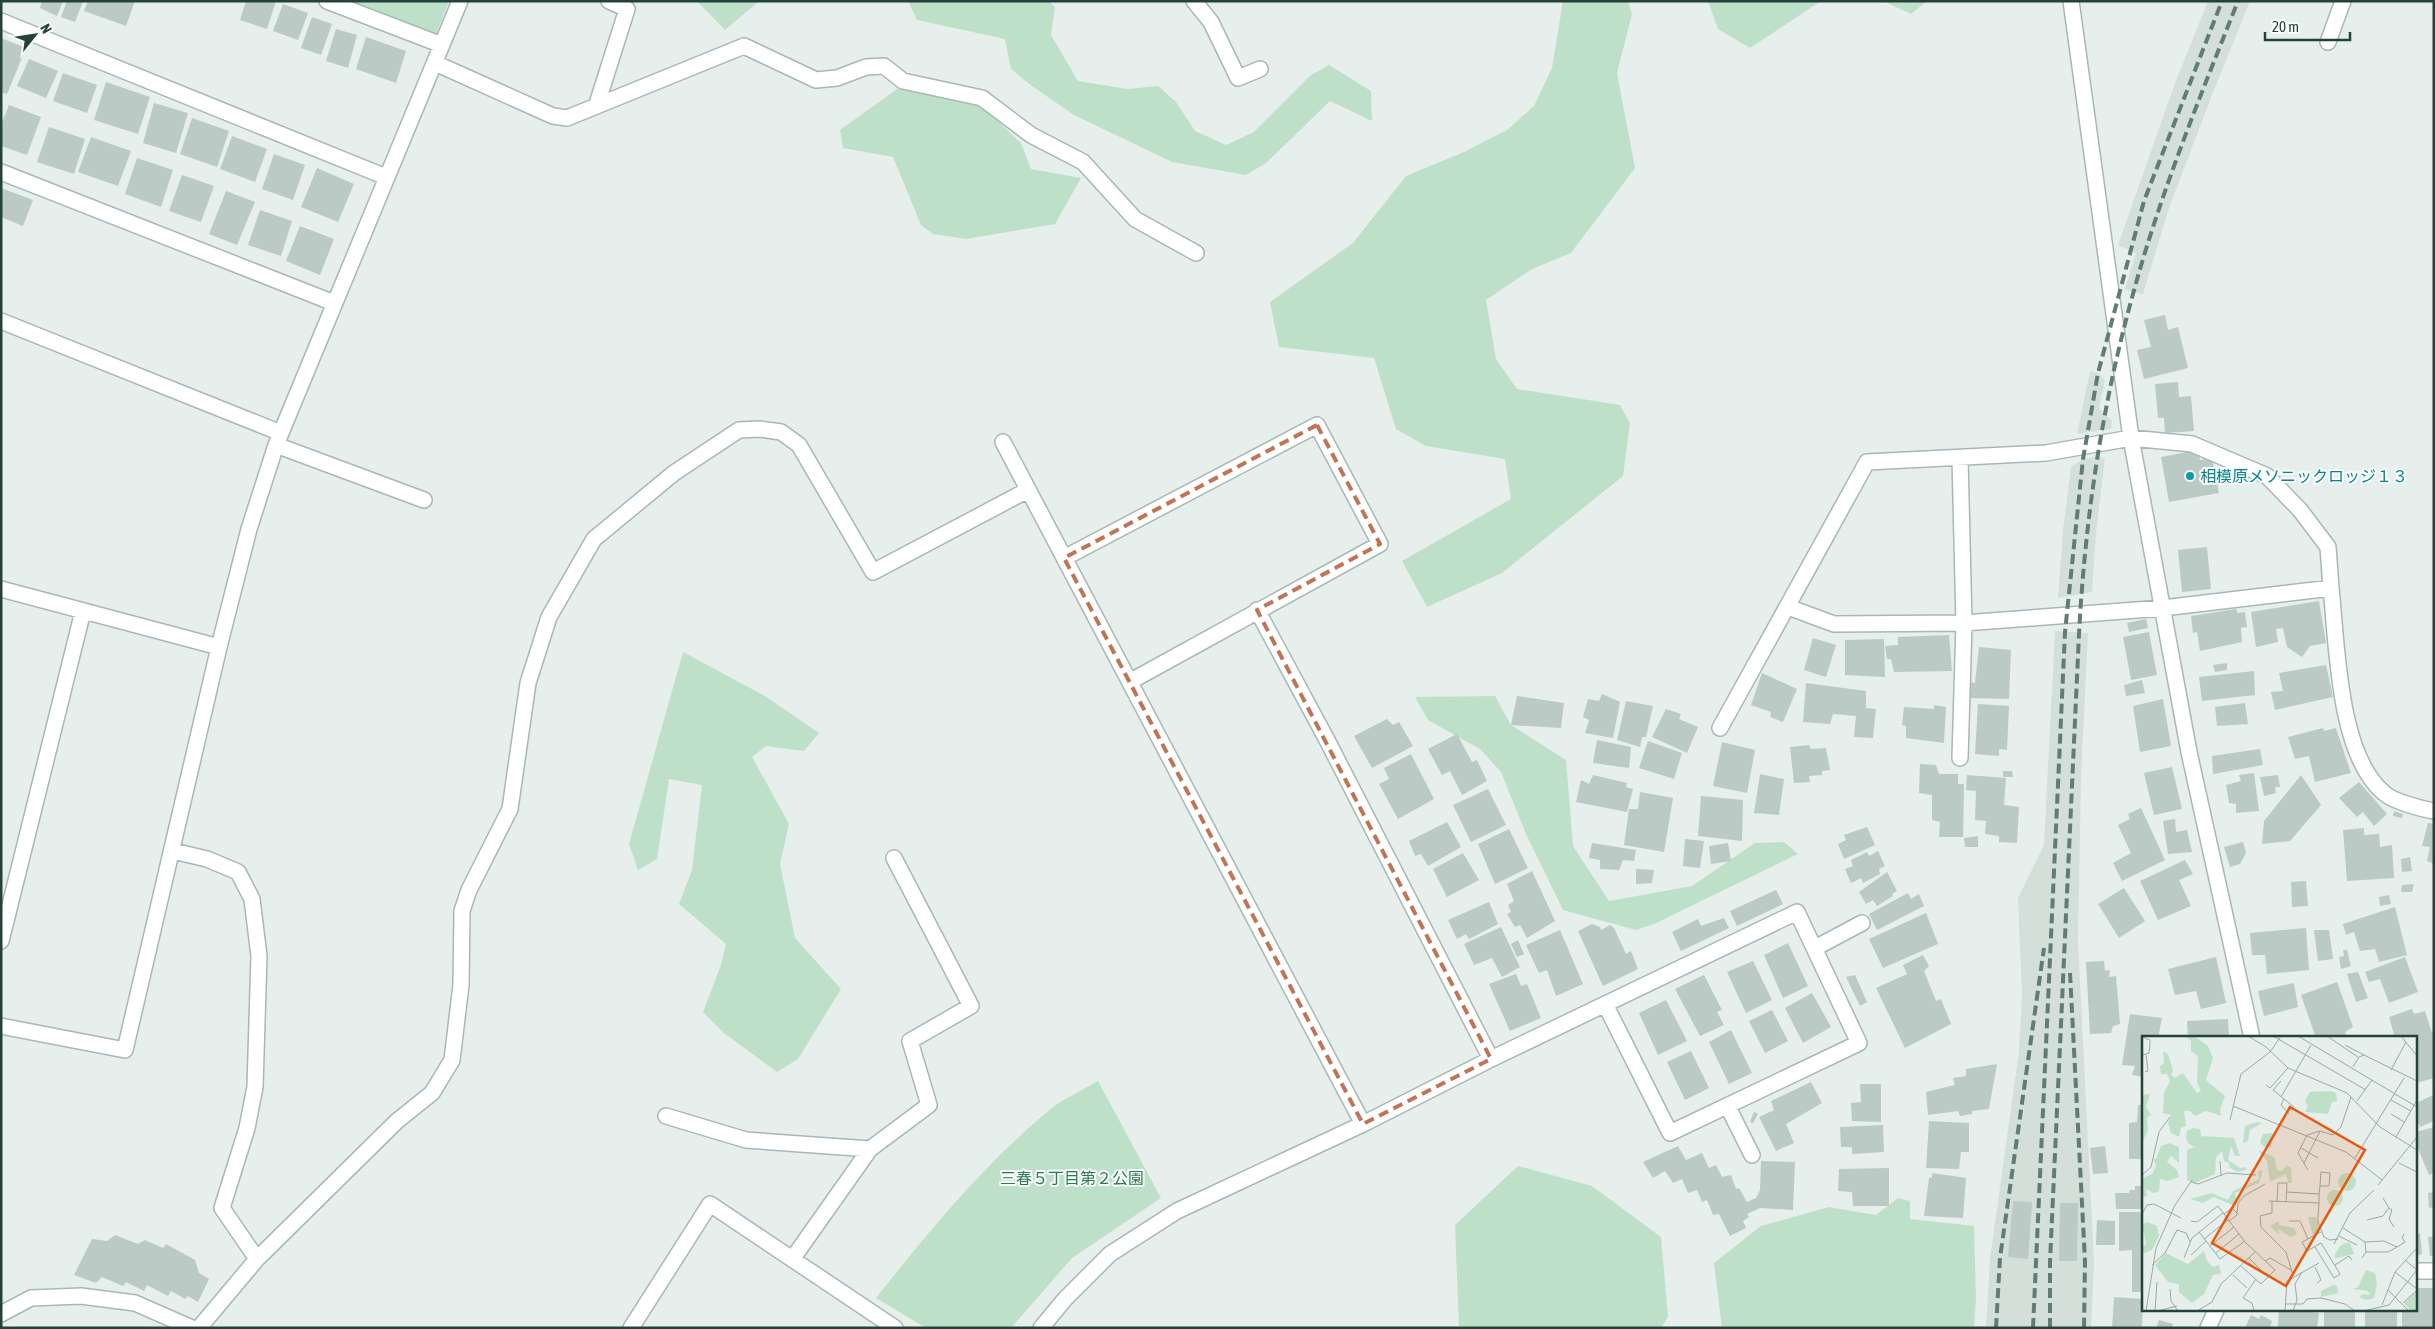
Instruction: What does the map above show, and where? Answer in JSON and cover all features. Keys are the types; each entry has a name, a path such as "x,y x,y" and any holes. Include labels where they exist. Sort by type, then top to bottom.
{"street":[{"path":"327,1 442,45"},
{"path":"1,1026 125,1050 173,851 219,647 249,529 278,439 460,1"},
{"path":"597,104 627,9 609,1"},
{"path":"1194,1 1210,22 1238,78 1260,69"},
{"path":"2071,1 2130,438 2191,761 2252,1036"},
{"path":"2328,42 2343,1"},
{"path":"1,21 386,177"},
{"path":"435,63 553,116 567,118 597,104 744,46 816,80 837,78 866,67 884,66 903,80 982,98 1031,135 1083,162 1135,219 1196,253"},
{"path":"1,172 334,303"},
{"path":"1,321 424,500"},
{"path":"1064,558 1317,425 1380,544 1131,681"},
{"path":"199,1328 257,1260 397,1122 432,1093 452,1060 461,985 462,911 469,890 510,808 528,683 549,617 594,539 674,473 740,430 760,429 781,432 800,445 873,572 1028,490"},
{"path":"1720,728 1867,462 2046,453 2130,438 2192,444 2267,476 2300,510 2328,547 2343,708 2362,766 2384,794 2434,811"},
{"path":"1003,442 1364,1124"},
{"path":"1960,458 1964,623 1960,758"},
{"path":"1788,607 1834,624 1964,623 2163,608 2331,588"},
{"path":"1,589 219,647"},
{"path":"1257,610 1327,740 1491,1059"},
{"path":"1,941 83,611"},
{"path":"173,851 207,859 238,872 252,899 258,956 255,1087 247,1128 222,1208 257,1260"},
{"path":"793,1258 870,1148 929,1105 910,1042 971,1006 894,858"},
{"path":"1041,1328 1065,1299 1110,1254 1176,1211 1364,1124 1491,1059 1605,1004 1797,912 1858,1043 1670,1134 1605,1004"},
{"path":"1814,948 1862,923"},
{"path":"1728,1107 1752,1155"},
{"path":"666,1116 746,1140 870,1148"},
{"path":"631,1328 710,1204 895,1328"},
{"path":"2418,1271 2434,1271"},
{"path":"1,1314 31,1298 81,1296 135,1302 192,1328"},
{"path":"2208,1328 2215,1312"}],"highlighted area":[{"path":"1317,425 1380,544 1257,610 1491,1059 1363,1124 1064,558"}],"shaded area":[{"path":"2208,1 2250,1 2169,208 2143,294 2133,292 2125,289 2136,253 2118,245 2175,83"},
{"path":"2090,371 2098,373 2105,380 2099,408 2112,421 2111,429 2077,434"},
{"path":"2105,458 2096,533 2092,592 2058,598 2063,530 2071,467 2083,459"},
{"path":"2055,631 2088,633 2081,776 2078,942 2094,1262 2091,1328 1986,1328 1990,1259 2019,1051 2022,995 2018,898 2044,845"}],"green space":[{"path":"347,1 449,1 435,37"},
{"path":"697,1 758,1 758,2 725,30"},
{"path":"908,1 1049,1 1055,7 1051,35 1078,81 1127,89 1158,86 1176,102 1195,131 1226,145 1254,132 1311,75 1329,65 1371,91 1372,121 1330,101 1266,163 1246,175 1172,162 1074,115 1029,84 1011,69 1005,39 917,20"},
{"path":"1563,1 1628,1 1632,14 1617,73 1635,168 1571,253 1532,269 1486,300 1496,359 1517,389 1620,405 1630,423 1623,476 1502,573 1427,607 1402,561 1511,499 1505,459 1426,446 1396,429 1374,358 1279,347 1270,302 1353,243 1406,176 1464,152 1507,130 1534,106 1552,68"},
{"path":"1708,1 1821,1 1750,48 1718,29"},
{"path":"1883,1 1927,1 1911,14"},
{"path":"904,84 984,108 1021,143 1031,169 1081,178 1055,224 966,239 933,234 921,225 893,157 843,148 840,130"},
{"path":"683,652 765,696 819,733 804,751 766,746 752,757 789,824 780,864 795,938 841,989 798,1059 777,1072 724,1033 703,1012 721,965 726,944 679,904 692,870 702,785 669,779 657,859 638,870 629,844"},
{"path":"1495,696 1511,725 1566,760 1573,846 1609,901 1692,886 1755,843 1784,842 1798,854 1654,924 1636,930 1563,910 1526,834 1501,772 1480,749 1428,720 1415,697"},
{"name":"三春５丁目第２公園","path":"1098,1081 1161,1198 1072,1258 1011,1328 926,1328 876,1298 959,1198 1004,1151 1052,1108"},
{"path":"1518,1166 1592,1186 1661,1237 1668,1317 1661,1328 1459,1328 1455,1225"},
{"path":"1898,1198 1910,1201 1910,1219 1974,1226 1976,1298 1974,1328 1722,1328 1714,1263 1761,1226 1829,1207 1876,1215"}],"building":[{"path":"42,1 63,1 57,16 40,8"},
{"path":"67,1 83,1 75,22 61,17"},
{"path":"88,1 135,1 126,26 84,11"},
{"path":"246,1 276,1 267,29 240,20"},
{"path":"283,4 308,13 298,40 273,31"},
{"path":"312,17 332,24 321,55 301,48"},
{"path":"336,29 357,35 348,68 326,61"},
{"path":"366,37 406,51 396,83 356,69"},
{"path":"1,38 26,48 7,94 1,92"},
{"path":"29,59 58,71 46,98 17,86"},
{"path":"63,73 97,85 87,113 53,101"},
{"path":"106,82 150,97 138,134 94,120"},
{"path":"154,103 188,113 176,153 143,143"},
{"path":"9,105 41,117 27,155 1,146 1,125"},
{"path":"192,118 229,131 217,167 180,154"},
{"path":"49,127 85,139 74,174 37,162"},
{"path":"232,136 267,149 255,182 220,169"},
{"path":"91,137 131,151 118,186 78,172"},
{"path":"274,154 305,165 293,200 262,189"},
{"path":"137,158 173,170 161,207 125,194"},
{"path":"317,168 354,184 338,222 301,207"},
{"path":"182,175 214,186 201,222 169,211"},
{"path":"1,188 33,200 23,226 1,217"},
{"path":"226,191 255,202 237,245 209,234"},
{"path":"260,210 292,221 281,256 248,245"},
{"path":"300,226 334,239 320,275 286,261"},
{"path":"2165,315 2168,330 2178,327 2188,368 2144,379 2137,350 2151,347 2144,320"},
{"path":"2178,382 2179,397 2191,396 2194,431 2165,433 2164,418 2158,418 2155,384"},
{"name":"相模原メソニックロッジ１３","path":"2198,450 2200,460 2212,458 2219,493 2169,502 2161,457"},
{"path":"2207,547 2211,589 2182,592 2178,550"},
{"path":"2319,601 2326,643 2310,646 2302,657 2287,647 2283,628 2276,629 2278,642 2256,647 2251,612"},
{"path":"2236,609 2238,613 2245,612 2247,627 2241,628 2242,642 2200,651 2197,632 2193,633 2191,616"},
{"path":"2146,619 2148,628 2129,632 2127,623"},
{"path":"2149,632 2157,675 2131,680 2123,637"},
{"path":"1949,635 1952,671 1894,672 1891,659 1887,659 1885,646 1898,645 1898,637"},
{"path":"1813,638 1836,645 1826,677 1804,670"},
{"path":"1884,639 1885,677 1845,675 1845,640"},
{"path":"1979,647 2011,650 2009,699 1967,698 1967,681 1975,683"},
{"path":"2227,663 2227,670 2215,672 2213,665"},
{"path":"2326,665 2333,697 2275,710 2271,692 2283,691 2279,673"},
{"path":"2254,671 2255,695 2202,701 2199,677"},
{"path":"1762,673 1797,689 1783,722 1770,717 1771,712 1751,705"},
{"path":"2142,680 2145,693 2126,696 2124,685"},
{"path":"1806,683 1866,691 1866,708 1876,709 1873,738 1854,737 1856,716 1833,714 1830,724 1803,722"},
{"path":"1602,694 1620,702 1613,738 1585,733 1589,720 1583,717 1588,699 1599,701"},
{"path":"1517,696 1564,703 1561,728 1511,725"},
{"path":"2163,699 2171,746 2140,752 2133,706"},
{"path":"1626,701 1653,706 1646,737 1642,737 1640,747 1617,740"},
{"path":"2245,703 2248,724 2217,726 2215,707"},
{"path":"1978,704 2009,706 2007,750 1999,749 1999,756 1975,754"},
{"path":"1934,705 1946,707 1944,743 1906,738 1906,726 1902,725 1904,707 1934,709"},
{"path":"1666,709 1681,714 1679,719 1698,727 1687,753 1652,737"},
{"path":"1387,719 1393,725 1399,722 1413,746 1372,768 1354,736"},
{"path":"2323,728 2324,731 2336,728 2351,773 2315,782 2309,756 2295,759 2288,737"},
{"path":"1457,734 1472,762 1477,760 1487,781 1462,795 1450,771 1442,775 1428,749"},
{"path":"1597,740 1631,747 1629,768 1593,763"},
{"path":"1648,741 1682,753 1674,779 1639,768"},
{"path":"1722,742 1755,750 1747,793 1713,786"},
{"path":"1809,745 1811,749 1826,748 1830,770 1822,771 1822,775 1809,776 1810,782 1794,783 1790,747"},
{"path":"2260,749 2263,765 2213,774 2212,756"},
{"path":"1411,754 1434,799 1398,819 1379,784 1389,779 1384,768"},
{"path":"1920,764 1936,765 1939,774 1958,774 1958,784 1964,784 1963,837 1939,837 1940,822 1932,820 1932,795 1919,793"},
{"path":"2172,767 2182,809 2154,815 2144,773"},
{"path":"2003,771 2012,771 2013,777 2003,777"},
{"path":"2254,773 2259,811 2236,813 2236,804 2229,803 2226,785 2241,781 2239,775"},
{"path":"1760,774 1784,779 1779,815 1754,813"},
{"path":"1593,775 1627,783 1626,787 1633,789 1627,812 1576,802 1581,780 1589,784"},
{"path":"1967,775 2006,778 2004,805 2019,807 2017,843 1999,842 1999,836 1985,834 1986,821 1975,820 1976,791 1966,790"},
{"path":"2278,775 2280,787 2275,787 2276,793 2264,796 2260,777"},
{"path":"2301,775 2321,805 2290,841 2262,844 2264,821"},
{"path":"2359,782 2387,814 2374,826 2363,812 2357,817 2339,798"},
{"path":"1488,789 1506,825 1471,842 1453,805"},
{"path":"1640,792 1673,798 1664,852 1624,845 1629,809 1638,809"},
{"path":"1701,796 1743,800 1742,841 1698,836"},
{"path":"2141,808 2165,860 2122,881 2113,863 2131,853 2118,825 2130,819 2128,814"},
{"path":"2394,811 2403,814 2402,818 2393,816"},
{"path":"2175,819 2176,832 2187,830 2192,852 2168,854 2163,821"},
{"path":"1447,822 1461,847 1428,866 1421,854 1415,856 1409,841"},
{"path":"2428,823 2434,824 2434,864 2427,861 2430,847 2422,846"},
{"path":"1867,827 1875,845 1844,859 1838,844 1846,840 1844,835"},
{"path":"2364,828 2364,835 2379,834 2380,847 2392,845 2394,878 2347,881 2343,830"},
{"path":"1509,829 1528,868 1495,884 1478,844"},
{"path":"1978,836 1978,847 1965,847 1964,838"},
{"path":"1685,839 1704,841 1700,868 1683,866"},
{"path":"2243,842 2246,853 2240,864 2230,867 2224,847"},
{"path":"1592,843 1636,850 1634,861 1623,860 1619,870 1600,869 1600,860 1589,858"},
{"path":"1728,843 1731,861 1711,864 1709,846"},
{"path":"1878,851 1885,866 1879,869 1880,874 1863,883 1861,878 1851,883 1845,869 1853,866 1851,860 1867,852 1869,856"},
{"path":"1463,853 1479,880 1447,897 1433,869"},
{"path":"2410,857 2412,871 2402,872 2401,859"},
{"path":"2185,860 2193,874 2179,880 2191,906 2158,920 2140,881"},
{"path":"1636,869 1654,870 1652,883 1636,884"},
{"path":"1532,871 1555,921 1527,938 1520,925 1515,927 1507,914 1511,912 1508,905 1514,901 1507,884"},
{"path":"1887,872 1897,891 1892,894 1893,896 1877,906 1873,900 1866,904 1859,892"},
{"path":"2306,881 2308,906 2292,907 2291,882"},
{"path":"2414,884 2412,892 2401,892 2402,885"},
{"path":"2124,888 2145,921 2119,938 2098,904"},
{"path":"1776,890 1783,904 1737,926 1730,911"},
{"path":"1908,893 1911,899 1919,894 1924,906 1877,930 1869,914"},
{"path":"2389,895 2391,904 2380,906 2379,897"},
{"path":"1489,902 1498,924 1469,939 1466,934 1457,939 1448,920"},
{"path":"2395,907 2407,955 2379,962 2375,949 2360,951 2354,932 2346,935 2343,924"},
{"path":"1926,913 1938,944 1883,968 1869,939"},
{"path":"1724,918 1729,928 1681,951 1672,932 1698,919 1701,926"},
{"path":"1592,924 1600,927 1601,930 1610,925 1614,928 1626,954 1631,951 1638,969 1603,986 1578,931"},
{"path":"1501,927 1520,967 1502,977 1492,958 1474,965 1464,944"},
{"path":"2306,928 2309,970 2267,974 2265,955 2252,955 2250,933"},
{"path":"1560,930 1583,984 1556,996 1547,970 1539,973 1526,945"},
{"path":"2314,930 2329,930 2333,959 2318,961"},
{"path":"1518,940 1524,954 1517,957 1511,944"},
{"path":"1788,943 1808,986 1783,998 1764,955"},
{"path":"2343,950 2347,950 2351,966 2341,969 2339,957 2344,956"},
{"path":"1923,955 1929,966 1924,971 1936,1001 1941,999 1951,1024 1905,1048 1876,988 1907,974 1903,965"},
{"path":"2216,957 2226,1003 2201,1009 2196,991 2175,995 2168,969"},
{"path":"2405,957 2418,992 2389,1003 2380,979 2369,982 2365,972"},
{"path":"1753,961 1772,1000 1746,1013 1727,972"},
{"path":"2104,961 2105,971 2110,970 2109,977 2116,976 2120,1024 2113,1026 2111,1033 2090,1034 2086,962"},
{"path":"2358,972 2368,998 2356,1002 2347,974"},
{"path":"1516,974 1521,986 1527,984 1541,1018 1510,1031 1489,984"},
{"path":"1704,975 1722,1010 1717,1012 1724,1025 1700,1036 1675,989"},
{"path":"1855,975 1867,1002 1860,1006 1846,977"},
{"path":"2337,982 2353,1027 2345,1032 2346,1036 2315,1036 2301,995"},
{"path":"2294,983 2298,1007 2264,1016 2258,991"},
{"path":"1812,993 1831,1027 1803,1043 1785,1008"},
{"path":"1666,1000 1687,1041 1658,1055 1639,1013"},
{"path":"2412,1009 2414,1014 2425,1011 2432,1033 2434,1033 2434,1078 2418,1082 2418,1036 2394,1036 2389,1017"},
{"path":"1772,1010 1788,1041 1765,1053 1749,1021"},
{"path":"2130,1014 2162,1018 2158,1036 2142,1036 2142,1077 2132,1075 2135,1066 2122,1065"},
{"path":"2228,1019 2229,1036 2188,1036 2187,1021"},
{"path":"1731,1030 1752,1073 1729,1084 1709,1042"},
{"path":"1691,1051 1709,1088 1685,1100 1667,1062"},
{"path":"1997,1064 1989,1109 1972,1111 1972,1114 1960,1116 1958,1111 1928,1115 1926,1092 1955,1085 1953,1078 1966,1076 1966,1069"},
{"path":"1811,1082 1822,1103 1786,1124 1794,1143 1776,1151 1759,1117 1774,1110 1771,1101"},
{"path":"1860,1084 1881,1084 1881,1122 1852,1121 1851,1103 1861,1102"},
{"path":"2433,1095 2434,1121 2420,1127 2418,1122 2418,1102"},
{"path":"2138,1105 2142,1105 2142,1159 2129,1159 2129,1123 2137,1122"},
{"path":"1754,1112 1758,1114 1753,1123 1750,1122"},
{"path":"1929,1121 1969,1123 1969,1152 1961,1152 1959,1169 1926,1168"},
{"path":"1883,1125 1884,1152 1852,1154 1852,1147 1841,1147 1840,1127"},
{"path":"2434,1127 2434,1173 2429,1175 2418,1149 2418,1131"},
{"path":"1678,1146 1686,1160 1702,1153 1709,1168 1716,1165 1722,1177 1731,1175 1736,1189 1739,1188 1747,1202 1756,1198 1760,1190 1761,1161 1795,1162 1793,1210 1760,1208 1747,1214 1749,1217 1743,1221 1746,1228 1730,1236 1719,1214 1713,1215 1707,1200 1702,1202 1697,1190 1688,1193 1682,1179 1673,1183 1665,1171 1653,1178 1643,1162"},
{"path":"2105,1146 2108,1173 2093,1174 2090,1148"},
{"path":"1889,1168 1889,1206 1853,1206 1852,1192 1838,1191 1839,1169"},
{"path":"1932,1173 1966,1178 1963,1218 1924,1216 1929,1178 1932,1177"},
{"path":"2135,1186 2142,1186 2142,1209 2116,1209 2115,1193 2129,1193 2130,1190 2135,1190"},
{"path":"2434,1192 2434,1207 2429,1208 2428,1193"},
{"path":"2013,1201 2032,1202 2028,1259 2008,1257"},
{"path":"2060,1203 2078,1203 2077,1261 2059,1261"},
{"path":"2119,1212 2142,1212 2142,1292 2132,1292 2132,1250 2119,1251"},
{"path":"2097,1220 2115,1221 2115,1245 2096,1245"},
{"path":"2420,1233 2422,1254 2418,1255 2418,1234"},
{"path":"115,1235 138,1244 145,1240 163,1248 166,1244 195,1260 199,1273 209,1279 198,1302 188,1296 185,1299 171,1291 168,1296 147,1285 144,1291 126,1282 123,1286 102,1277 96,1283 74,1275 92,1239 107,1241"},
{"path":"2428,1237 2434,1237 2434,1256 2430,1256"},
{"path":"2418,1288 2434,1288 2434,1327 2402,1327 2402,1312 2418,1312"},
{"path":"2114,1297 2142,1299 2142,1328 2112,1328"},
{"path":"2279,1312 2319,1313 2317,1328 2278,1327"},
{"path":"2324,1312 2355,1312 2355,1328 2324,1328"},
{"path":"2365,1312 2397,1312 2397,1328 2365,1328"},
{"path":"2251,1315 2259,1319 2261,1315 2272,1321 2270,1328 2245,1328"},
{"path":"2159,1320 2173,1324 2172,1328 2156,1328"}],"railway":[{"path":"2033,1328 2065,632 2083,459 2098,373 2144,201 2222,1"},
{"path":"2050,1328 2050,1262 2079,634 2086,548 2097,462 2112,378 2122,336 2155,220 2181,146 2238,1"},
{"path":"1996,1328 2000,1258 2044,948"},
{"path":"2070,973 2085,1261 2084,1328"}],"place":[{"name":"相模原メソニックロッジ１３","path":"2190,476"}]}
